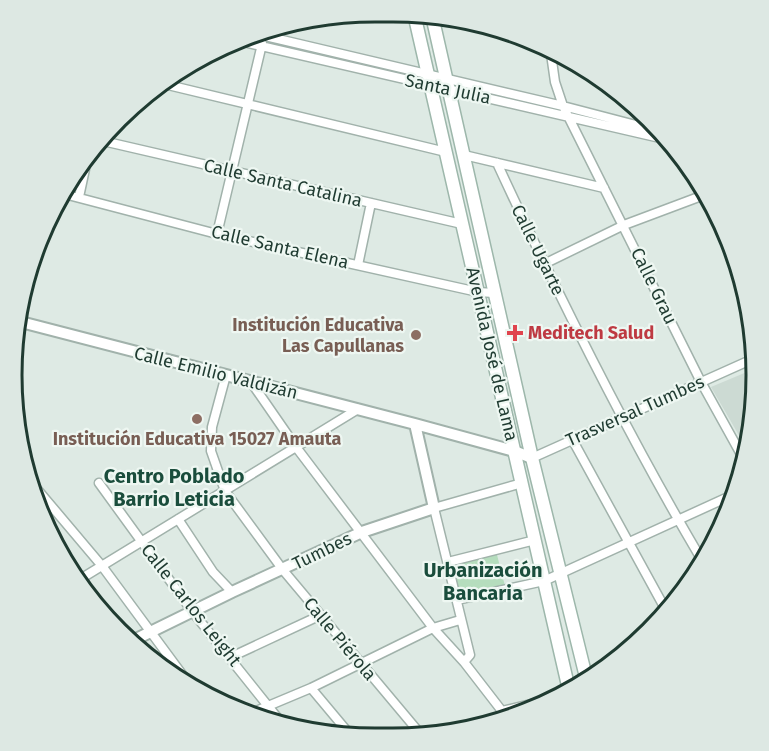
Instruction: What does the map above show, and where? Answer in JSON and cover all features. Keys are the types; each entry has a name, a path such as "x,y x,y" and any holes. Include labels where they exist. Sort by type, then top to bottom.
{"main road":[{"name":"Avenida José de Lama","path":"416,23 567,682"},
{"name":"Avenida José de Lama","path":"434,25 532,458 585,672"}],"street":[{"name":"Santa Julia","path":"274,38 429,80"},
{"path":"217,234 262,41"},
{"name":"Santa Julia","path":"253,44 563,106 644,127"},
{"name":"Calle Grau","path":"551,60 563,106 701,382 739,450"},
{"name":"Santa Julia","path":"447,84 653,136"},
{"path":"172,87 446,152"},
{"name":"Calle Santa Catalina","path":"110,143 462,224"},
{"path":"464,155 604,188"},
{"name":"Calle Ugarte","path":"497,163 544,264 622,417 698,554"},
{"path":"79,197 83,177"},
{"name":"Calle Santa Elena","path":"72,196 217,234 478,292 494,292"},
{"path":"544,264 624,225 698,197"},
{"path":"358,265 371,203"},
{"name":"Calle Emilio Valdizán","path":"27,324 514,451"},
{"name":"Trasversal Tumbes","path":"532,458 746,362"},
{"name":"Calle Piérola","path":"225,375 212,427 211,452 225,491 283,570 415,728"},
{"path":"251,382 296,447 433,628 503,711"},
{"path":"85,576 357,409"},
{"path":"415,424 470,655 464,663"},
{"path":"572,439 662,604"},
{"path":"514,451 532,458"},
{"name":"Calle Carlos Leight","path":"99,483 192,611 274,713"},
{"name":"Tumbes","path":"139,637 362,532 434,508 522,483"},
{"path":"44,497 102,566 176,667"},
{"path":"457,600 544,581 725,498"},
{"path":"178,519 213,572 232,592"},
{"path":"448,562 535,540"},
{"path":"231,657 321,615"},
{"path":"260,709 311,688 433,628 460,620"},
{"path":"311,688 344,727"}],"shaded area":[{"path":"746,372 746,399 741,438 711,387"}],"green space":[{"path":"496,551 505,586 461,597 452,562"}],"place":[{"name":"Meditech Salud","path":"515,333"},
{"name":"Institución Educativa Las Capullanas","path":"416,335"},
{"name":"Institución Educativa 15027 Amauta","path":"197,419"}],"district":[{"name":"Centro Poblado Barrio Leticia","path":"174,488"},
{"name":"Urbanización Bancaria","path":"483,582"}]}
